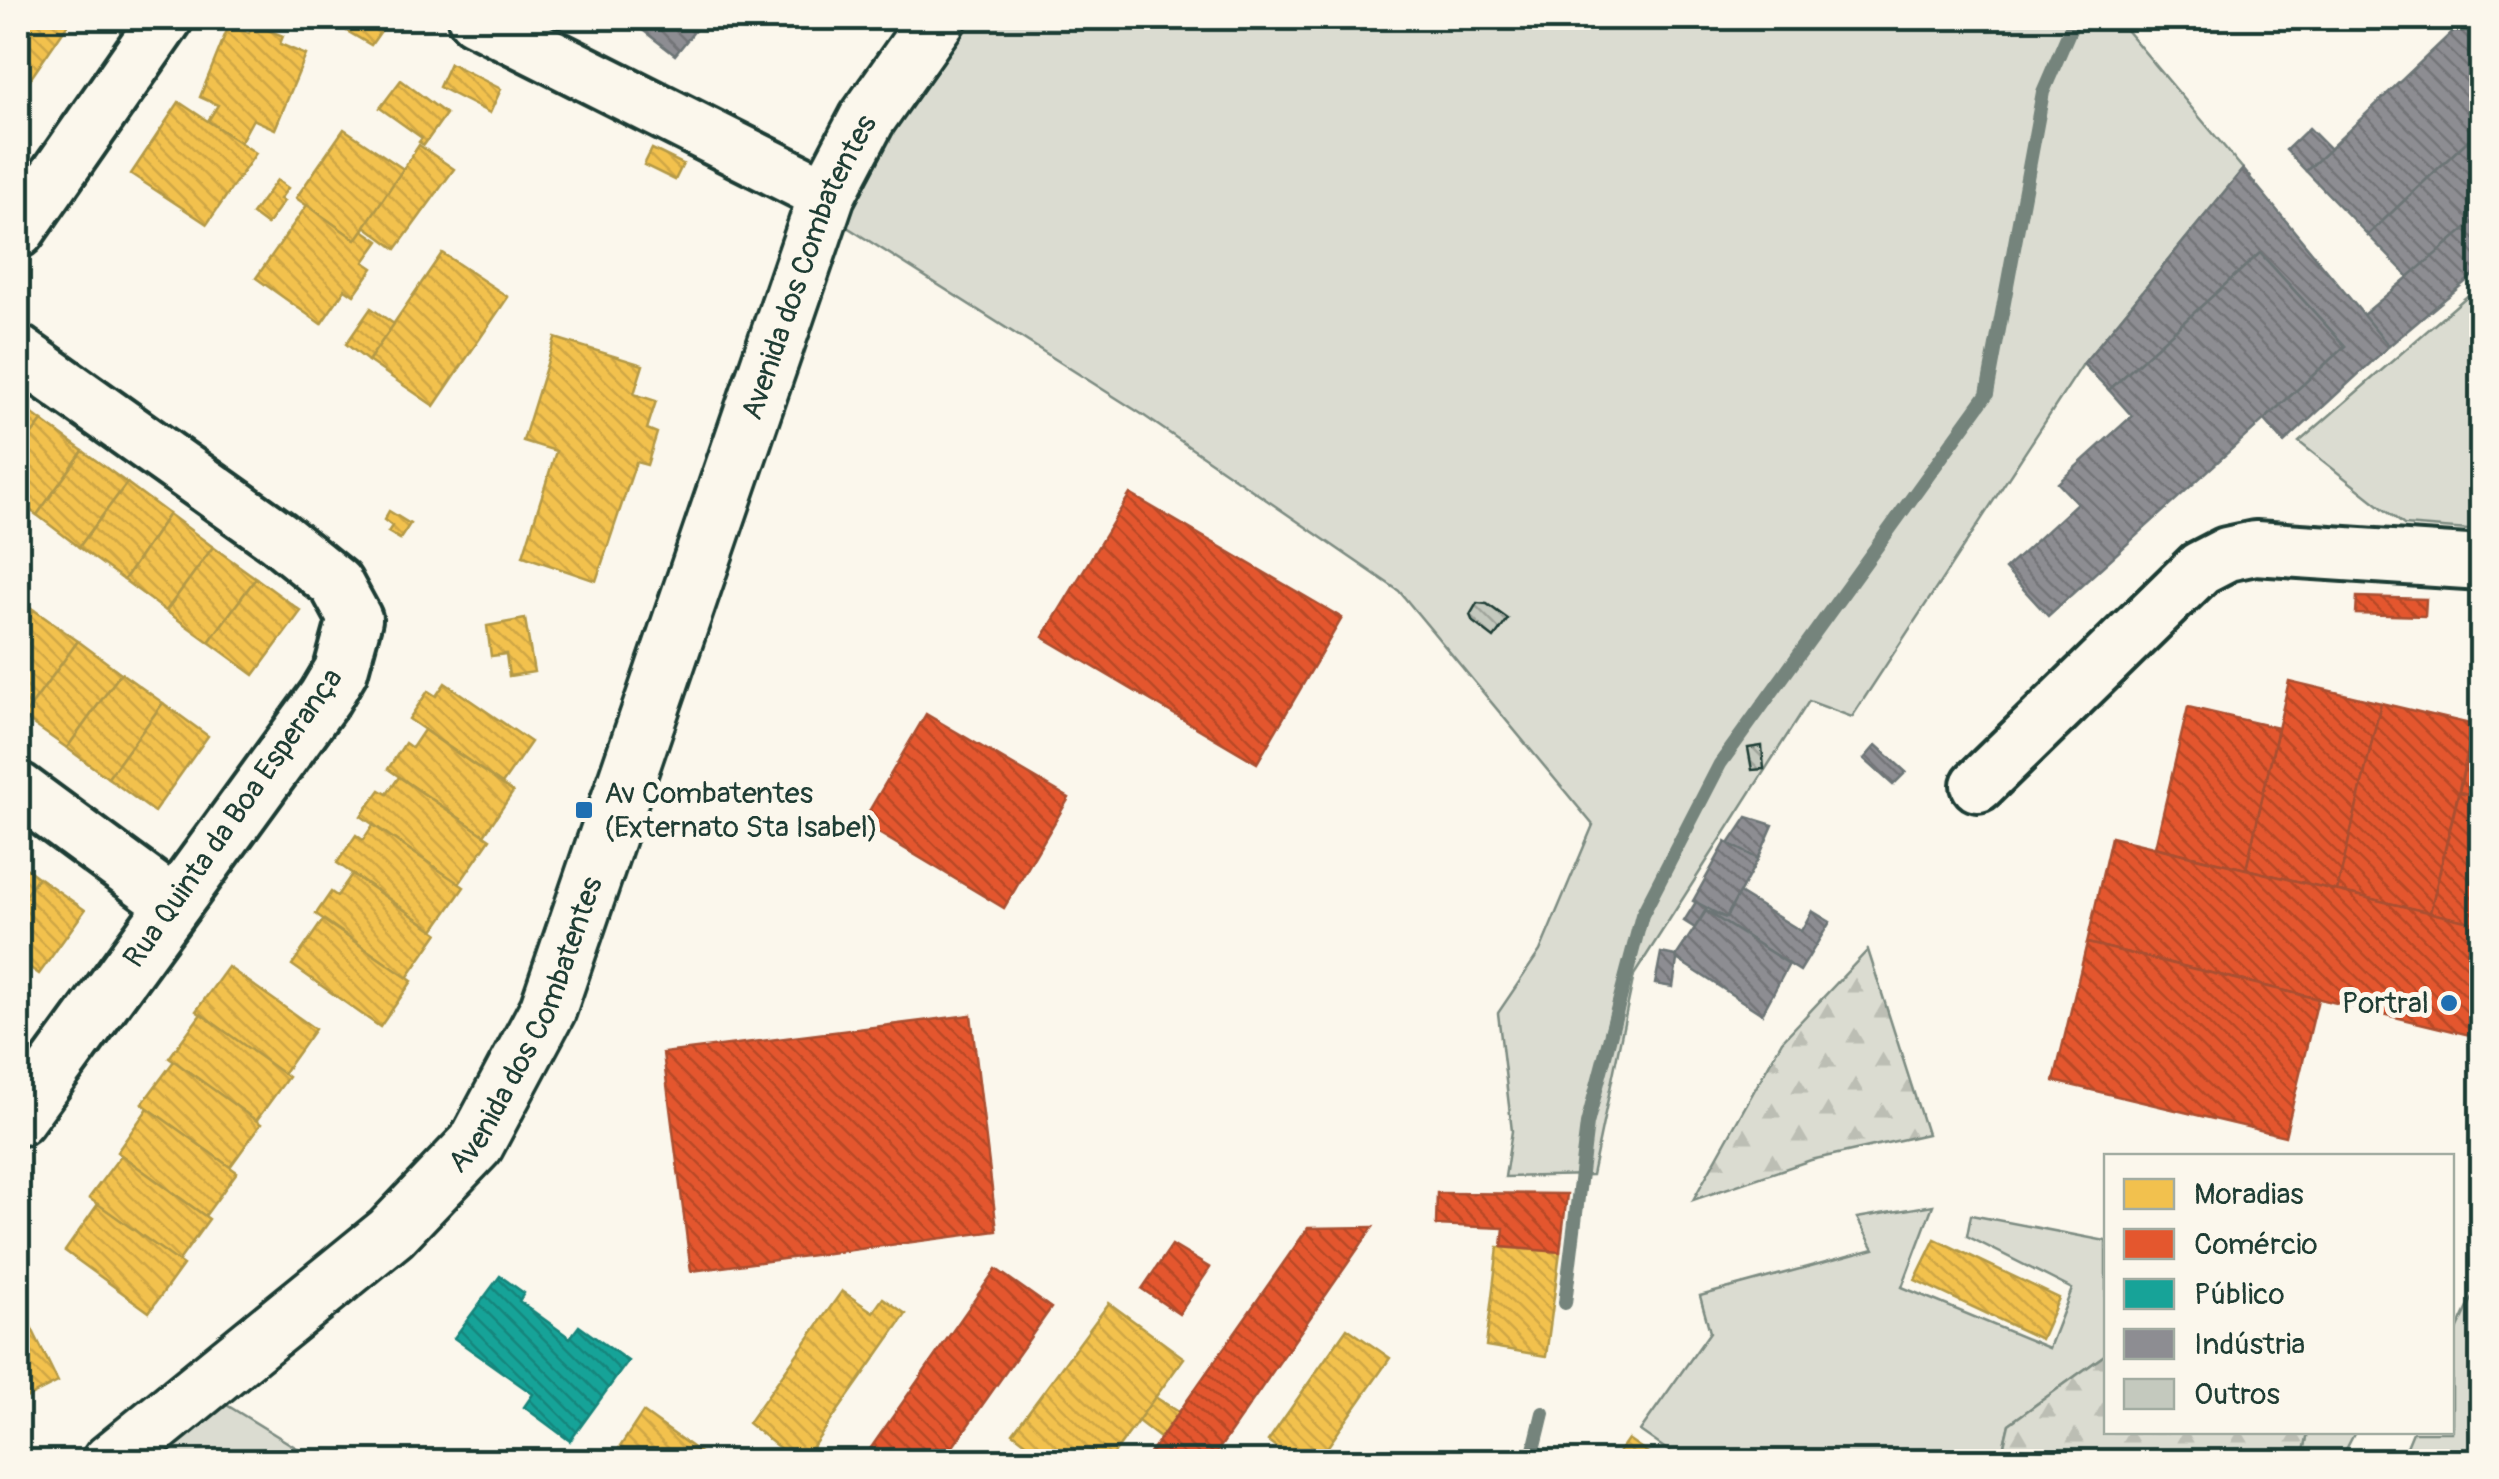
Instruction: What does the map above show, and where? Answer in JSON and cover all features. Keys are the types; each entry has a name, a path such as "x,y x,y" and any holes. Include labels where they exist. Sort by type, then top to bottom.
{"street":[{"path":"18,231 166,18"},
{"path":"475,18 828,195"},
{"name":"Avenida dos Combatentes","path":"110,1462 391,1233 476,1144 548,1010 828,195 867,119 938,18"},
{"name":"Rua Quinta da Boa Esperança","path":"18,352 278,537 336,584 355,619 341,670 325,697 18,1119"},
{"path":"1978,785 2200,568 2227,554 2256,548 2482,563"},
{"path":"18,788 174,904"}],"green space":[{"path":"974,18 2116,18 2243,169 2083,364 1852,717 1809,701 1634,975 1592,1175 1505,1177 1512,1131 1498,1013 1540,951 1593,825 1399,591 1140,413 844,225 898,125"},
{"path":"2481,284 2481,531 2404,525 2299,442"},
{"path":"1868,950 1927,1134 1811,1160 1693,1200 1782,1041"},
{"path":"1933,1205 1902,1287 2049,1348 2072,1289 1967,1236 1971,1215 2104,1241 2104,1355 2009,1424 2002,1453 2004,1461 1683,1461 1640,1431 1710,1332 1700,1296 1874,1249 1857,1218"},
{"path":"2481,1280 2481,1461 2401,1461 2412,1434 2454,1434 2454,1337"},
{"path":"2104,1355 2104,1434 2308,1434 2302,1461 2004,1461 2009,1424"},
{"path":"225,1404 318,1461 155,1461"},
{"path":"2308,1434 2354,1434 2340,1461 2302,1461"}],"building: Moradias":[{"path":"18,18 72,18 18,97"},
{"path":"342,18 390,18 371,45 347,31 352,24"},
{"path":"253,24 283,36 280,44 306,55 275,129 253,119 240,143 208,121 218,105 200,97 229,25 249,33"},
{"path":"450,63 501,89 490,113 439,87"},
{"path":"401,80 446,114 424,145 419,142 422,138 380,108"},
{"path":"179,102 256,153 207,224 131,174"},
{"path":"344,129 405,170 356,240 296,198"},
{"path":"419,145 454,169 396,249 365,226"},
{"path":"652,149 683,164 675,180 644,165"},
{"path":"277,180 288,188 267,225 252,214"},
{"path":"307,205 356,240 363,230 379,241 364,262 373,268 354,295 345,289 321,324 256,278"},
{"path":"442,253 508,297 434,406 368,361"},
{"path":"371,308 394,324 368,361 346,344"},
{"path":"555,338 643,365 634,394 656,401 647,429 657,433 647,465 636,462 596,581 523,556 556,451 523,441"},
{"path":"18,403 42,421 18,453"},
{"path":"42,421 83,451 37,515 18,502 18,453"},
{"path":"83,451 127,483 79,547 37,515"},
{"path":"127,483 169,514 124,580 79,547"},
{"path":"389,511 410,524 400,539 388,532 392,526 384,520"},
{"path":"169,514 213,547 166,611 124,580"},
{"path":"213,547 256,578 209,642 166,611"},
{"path":"256,578 301,611 254,675 209,642"},
{"path":"18,598 34,610 18,633"},
{"path":"34,610 78,641 23,717 18,713 18,633"},
{"path":"525,619 534,672 509,676 506,654 491,656 487,626"},
{"path":"78,641 121,673 67,748 23,717"},
{"path":"121,673 163,703 108,778 67,748"},
{"path":"445,683 531,742 502,784 409,719 428,691 436,696"},
{"path":"163,703 208,736 154,812 108,778"},
{"path":"424,730 513,792 484,835 388,769 405,743 412,748"},
{"path":"399,777 490,839 459,884 361,816 380,790 387,794"},
{"path":"373,825 464,887 434,930 337,863 356,835 363,840"},
{"path":"18,862 38,877 18,906"},
{"path":"352,874 438,933 407,978 316,914 331,892 337,896"},
{"path":"38,877 85,910 39,974 18,959 18,906"},
{"path":"323,920 412,981 380,1027 292,965"},
{"path":"228,967 315,1029 283,1074 196,1011"},
{"path":"201,1014 288,1077 256,1121 169,1058"},
{"path":"174,1061 261,1124 230,1167 142,1104"},
{"path":"148,1108 237,1172 205,1216 117,1152"},
{"path":"121,1155 209,1219 178,1262 89,1198"},
{"path":"98,1204 183,1265 149,1312 65,1251"},
{"path":"1935,1239 2059,1298 2041,1339 1915,1280"},
{"path":"1498,1247 1560,1252 1546,1356 1486,1346"},
{"path":"842,1291 873,1312 883,1298 906,1314 802,1462 797,1462 748,1423"},
{"path":"18,1300 58,1382 18,1402"},
{"path":"1109,1303 1184,1358 1108,1462 1051,1462 1013,1433"},
{"path":"1347,1328 1390,1358 1317,1462 1296,1462 1268,1441"},
{"path":"1155,1397 1179,1412 1160,1438 1138,1421"},
{"path":"643,1412 713,1462 610,1462"},
{"path":"1628,1439 1661,1462 1612,1462"}],"building: Comércio":[{"path":"1130,494 1342,618 1257,763 1043,637"},
{"path":"2357,597 2426,599 2425,616 2356,614"},
{"path":"2289,681 2381,703 2337,891 2246,869"},
{"path":"2482,701 2482,797 2459,792"},
{"path":"2381,703 2474,725 2430,913 2337,891"},
{"path":"2188,707 2278,728 2246,869 2155,847"},
{"path":"926,714 1069,798 1004,908 862,823"},
{"path":"2459,792 2482,797 2482,925 2430,913"},
{"path":"2111,837 2482,925 2482,1038 2087,943"},
{"path":"2087,943 2318,999 2285,1136 2054,1081"},
{"path":"971,1015 997,1231 691,1271 663,1053"},
{"path":"1437,1193 1567,1194 1560,1252 1502,1247 1504,1228 1436,1225"},
{"path":"1373,1227 1210,1462 1144,1462 1308,1228"},
{"path":"1172,1245 1210,1268 1179,1314 1142,1289"},
{"path":"996,1269 1051,1308 942,1462 861,1462"}],"building: Público":[{"path":"500,1276 524,1293 519,1301 570,1338 579,1326 628,1361 570,1441 524,1407 533,1394 454,1338"}],"building: Indústria":[{"path":"627,18 705,18 675,55"},
{"path":"2467,18 2482,18 2482,127 2368,235 2306,171"},
{"path":"2482,127 2482,215 2409,277 2368,235"},
{"path":"2309,128 2330,149 2306,171 2286,150"},
{"path":"2243,169 2389,346 2284,443 2264,420 2345,346 2260,253 2109,390 2083,364"},
{"path":"2482,215 2482,268 2389,346 2363,315"},
{"path":"2260,253 2345,346 2048,616 2005,569 2077,503 2058,483 2132,416 2109,390"},
{"path":"1876,745 1906,772 1893,785 1864,759"},
{"path":"1747,817 1773,825 1758,859 1729,844"},
{"path":"1726,842 1758,859 1726,918 1693,901"},
{"path":"1739,893 1801,931 1812,911 1830,922 1800,971 1706,911 1726,918"},
{"path":"1696,902 1707,908 1695,928 1684,921"},
{"path":"1706,911 1789,964 1762,1014 1675,958"},
{"path":"1661,953 1676,956 1673,987 1655,984"}],"building: Outros":[{"path":"1477,603 1487,604 1508,619 1494,638 1473,622 1470,615"},
{"path":"1762,746 1764,769 1752,770 1748,748"}],"waterway":[{"path":"1565,1303 1587,1124 1642,915 1720,764 1987,394 2043,92 2075,18"},
{"path":"1531,1462 1543,1413"}],"place":[{"name":"Av Combatentes (Externato Sta Isabel)","path":"584,810"},
{"name":"Portral","path":"2449,1003"}]}
